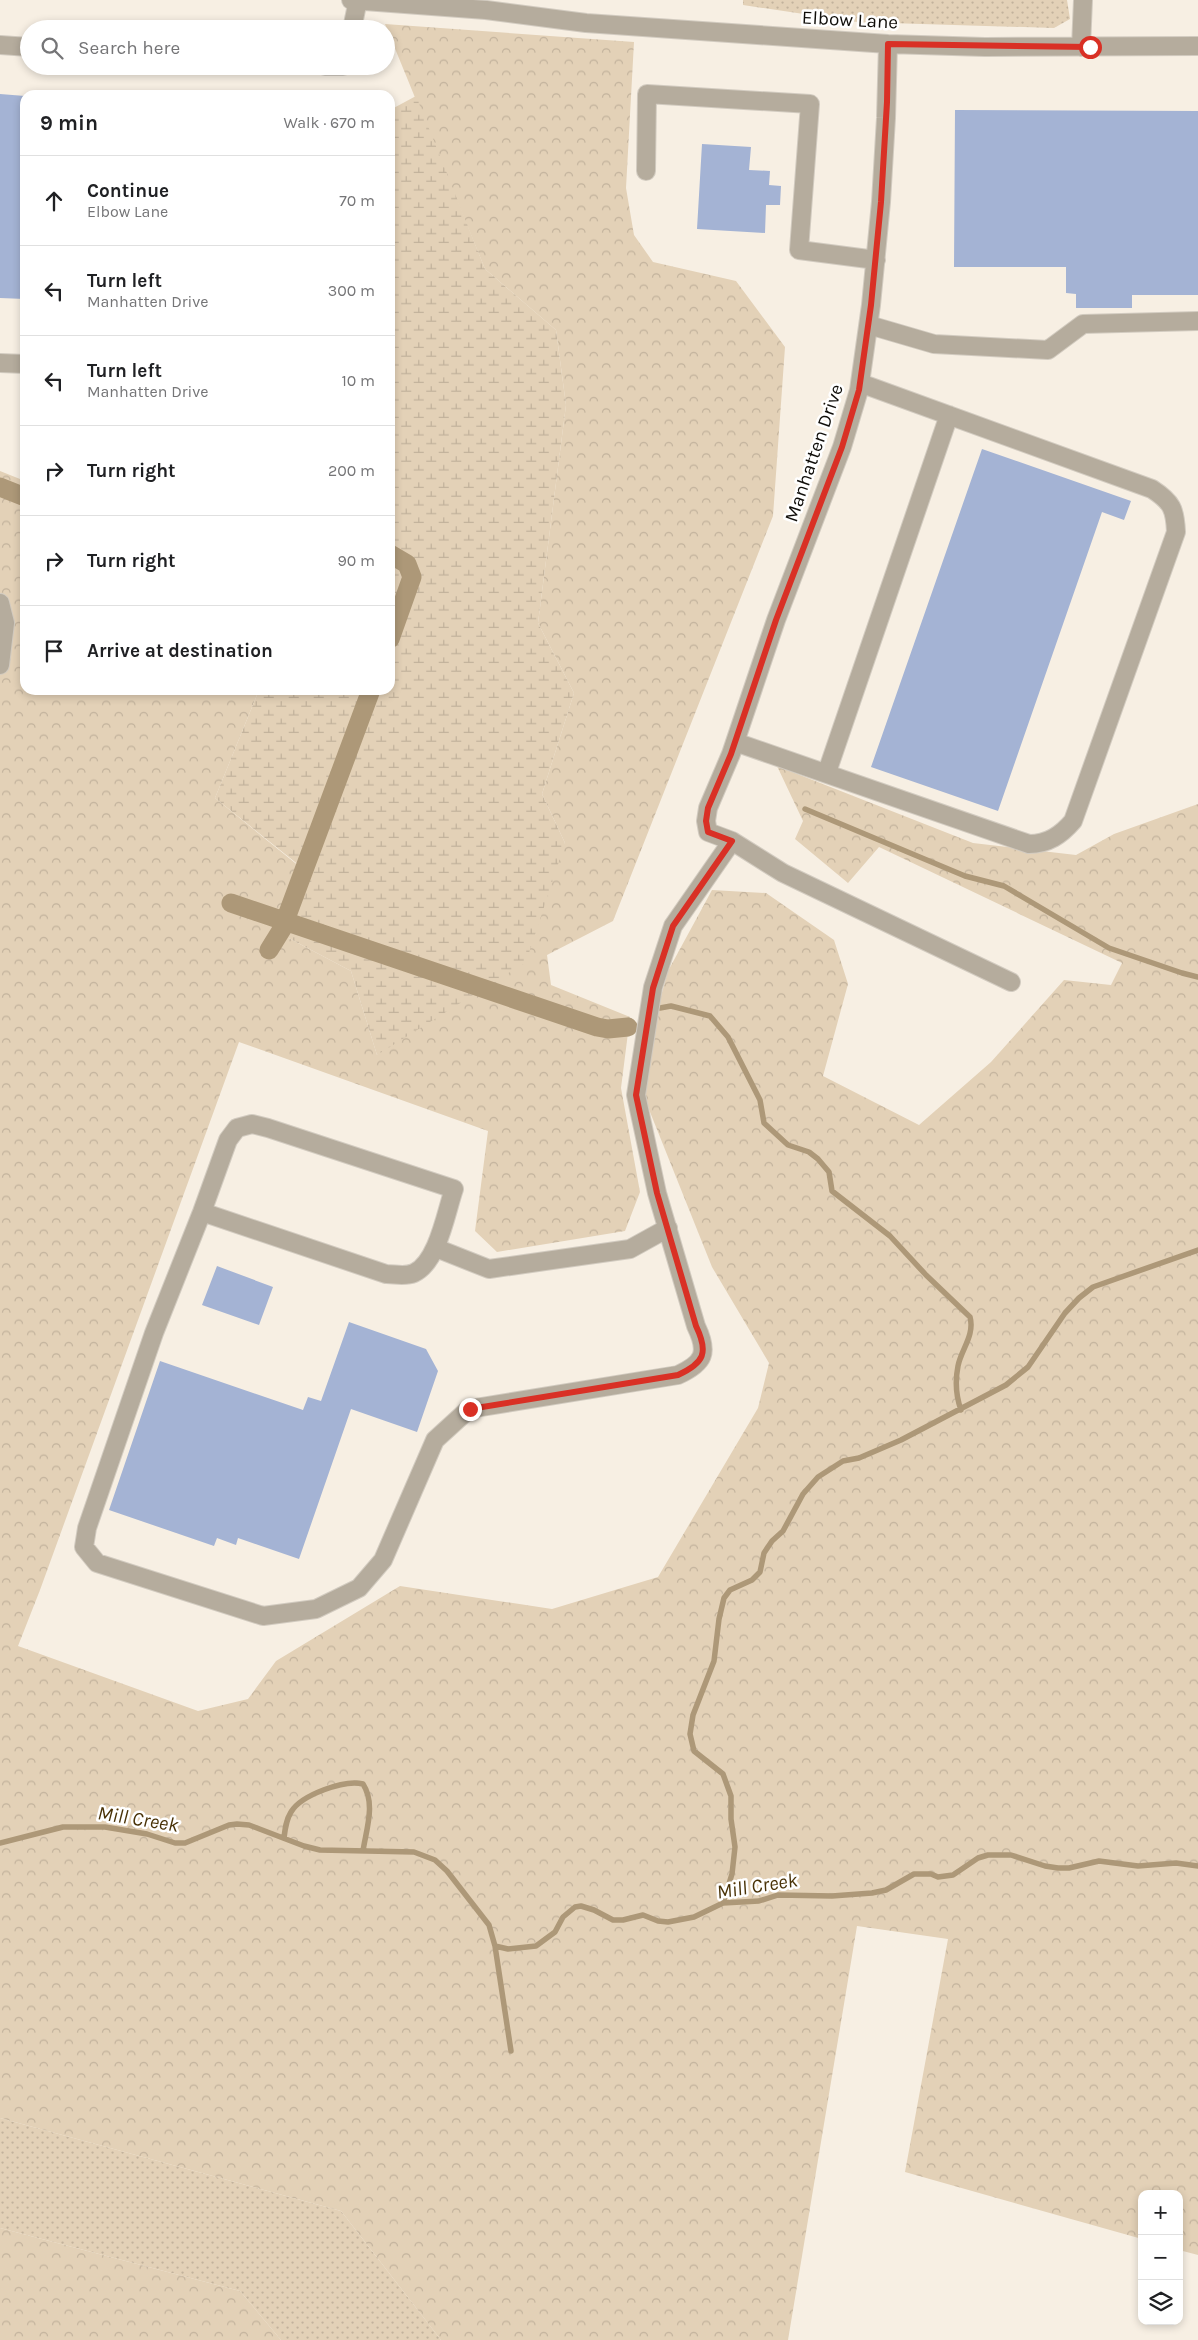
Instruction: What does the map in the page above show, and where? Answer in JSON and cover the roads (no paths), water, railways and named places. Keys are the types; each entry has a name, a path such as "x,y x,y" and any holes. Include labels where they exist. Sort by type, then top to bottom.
{"street":[{"name":"Elbow Lane","path":"351,0 486,10 586,23 888,44 1081,47 1198,46"},
{"path":"354,20 358,0"},
{"path":"1081,47 1083,0"},
{"name":"Manhatten Drive","path":"732,841 708,832 706,821 708,808 735,742 776,620 842,447 860,383 876,260 886,118 888,44"},
{"path":"0,45 20,46"},
{"path":"646,171 647,94 810,104 800,250 876,260"},
{"path":"869,325 934,344 1048,350 1083,324 1198,321"},
{"path":"0,362 20,364"},
{"path":"735,742 827,772 1029,844 1038,844 1050,840 1063,833 1073,821 1176,532 1175,516 1168,499 1152,489 860,383"},
{"path":"827,772 949,415"},
{"path":"0,603 5,623 0,665"},
{"path":"202,1212 386,1274 404,1275 414,1273 424,1266 436,1248 454,1189 252,1124 237,1128 228,1140 154,1333 87,1528 84,1547 97,1563 263,1616 316,1609 359,1588 383,1560 435,1440 470,1409 678,1375 695,1367 703,1356 702,1339 696,1326 657,1193 636,1095 651,997 673,926 732,841 783,873 1011,982"},
{"path":"436,1248 489,1269 630,1249 668,1228"}],"waterway":[{"path":"0,487 20,495"},
{"path":"395,557 407,564 412,577 395,625"},
{"path":"269,950 282,929 369,695"},
{"path":"805,809 965,876 1004,886 1109,948 1198,977"},
{"path":"231,903 597,1027 608,1029 628,1027"},
{"path":"660,1008 671,1006 710,1016 728,1037 760,1100 764,1123 788,1145 809,1152 818,1159 829,1172 832,1191 890,1236 926,1275 970,1317 971,1330 956,1377 956,1388 961,1410"},
{"path":"723,1903 732,1874 735,1847 731,1819 731,1796 723,1774 694,1751 690,1734 693,1715 714,1661 719,1619 724,1598 730,1590 752,1580 760,1572 764,1553 772,1541 783,1531 803,1494 818,1477 843,1461 859,1458 901,1440 1006,1385 1028,1367 1065,1313 1093,1287 1198,1250"},
{"path":"284,1838 289,1815 304,1800 313,1794 335,1786 355,1783 363,1784 367,1792 370,1808 363,1851"},
{"name":"Mill Creek","path":"0,1843 63,1827 105,1827 147,1834 175,1843 185,1843 229,1825 237,1824 249,1825 304,1846 320,1850 414,1852 435,1860 447,1871 489,1925 495,1946 511,2051"},
{"name":"Mill Creek","path":"495,1946 508,1949 536,1946 555,1932 563,1917 575,1907 581,1906 594,1910 613,1920 623,1920 643,1915 658,1921 668,1922 694,1917 723,1903 759,1901 778,1895 832,1896 872,1893 886,1890 914,1874 931,1874 938,1877 953,1875 978,1858 988,1855 1011,1855 1045,1866 1058,1868 1069,1868 1099,1861 1138,1866 1176,1863 1198,1866"}]}
